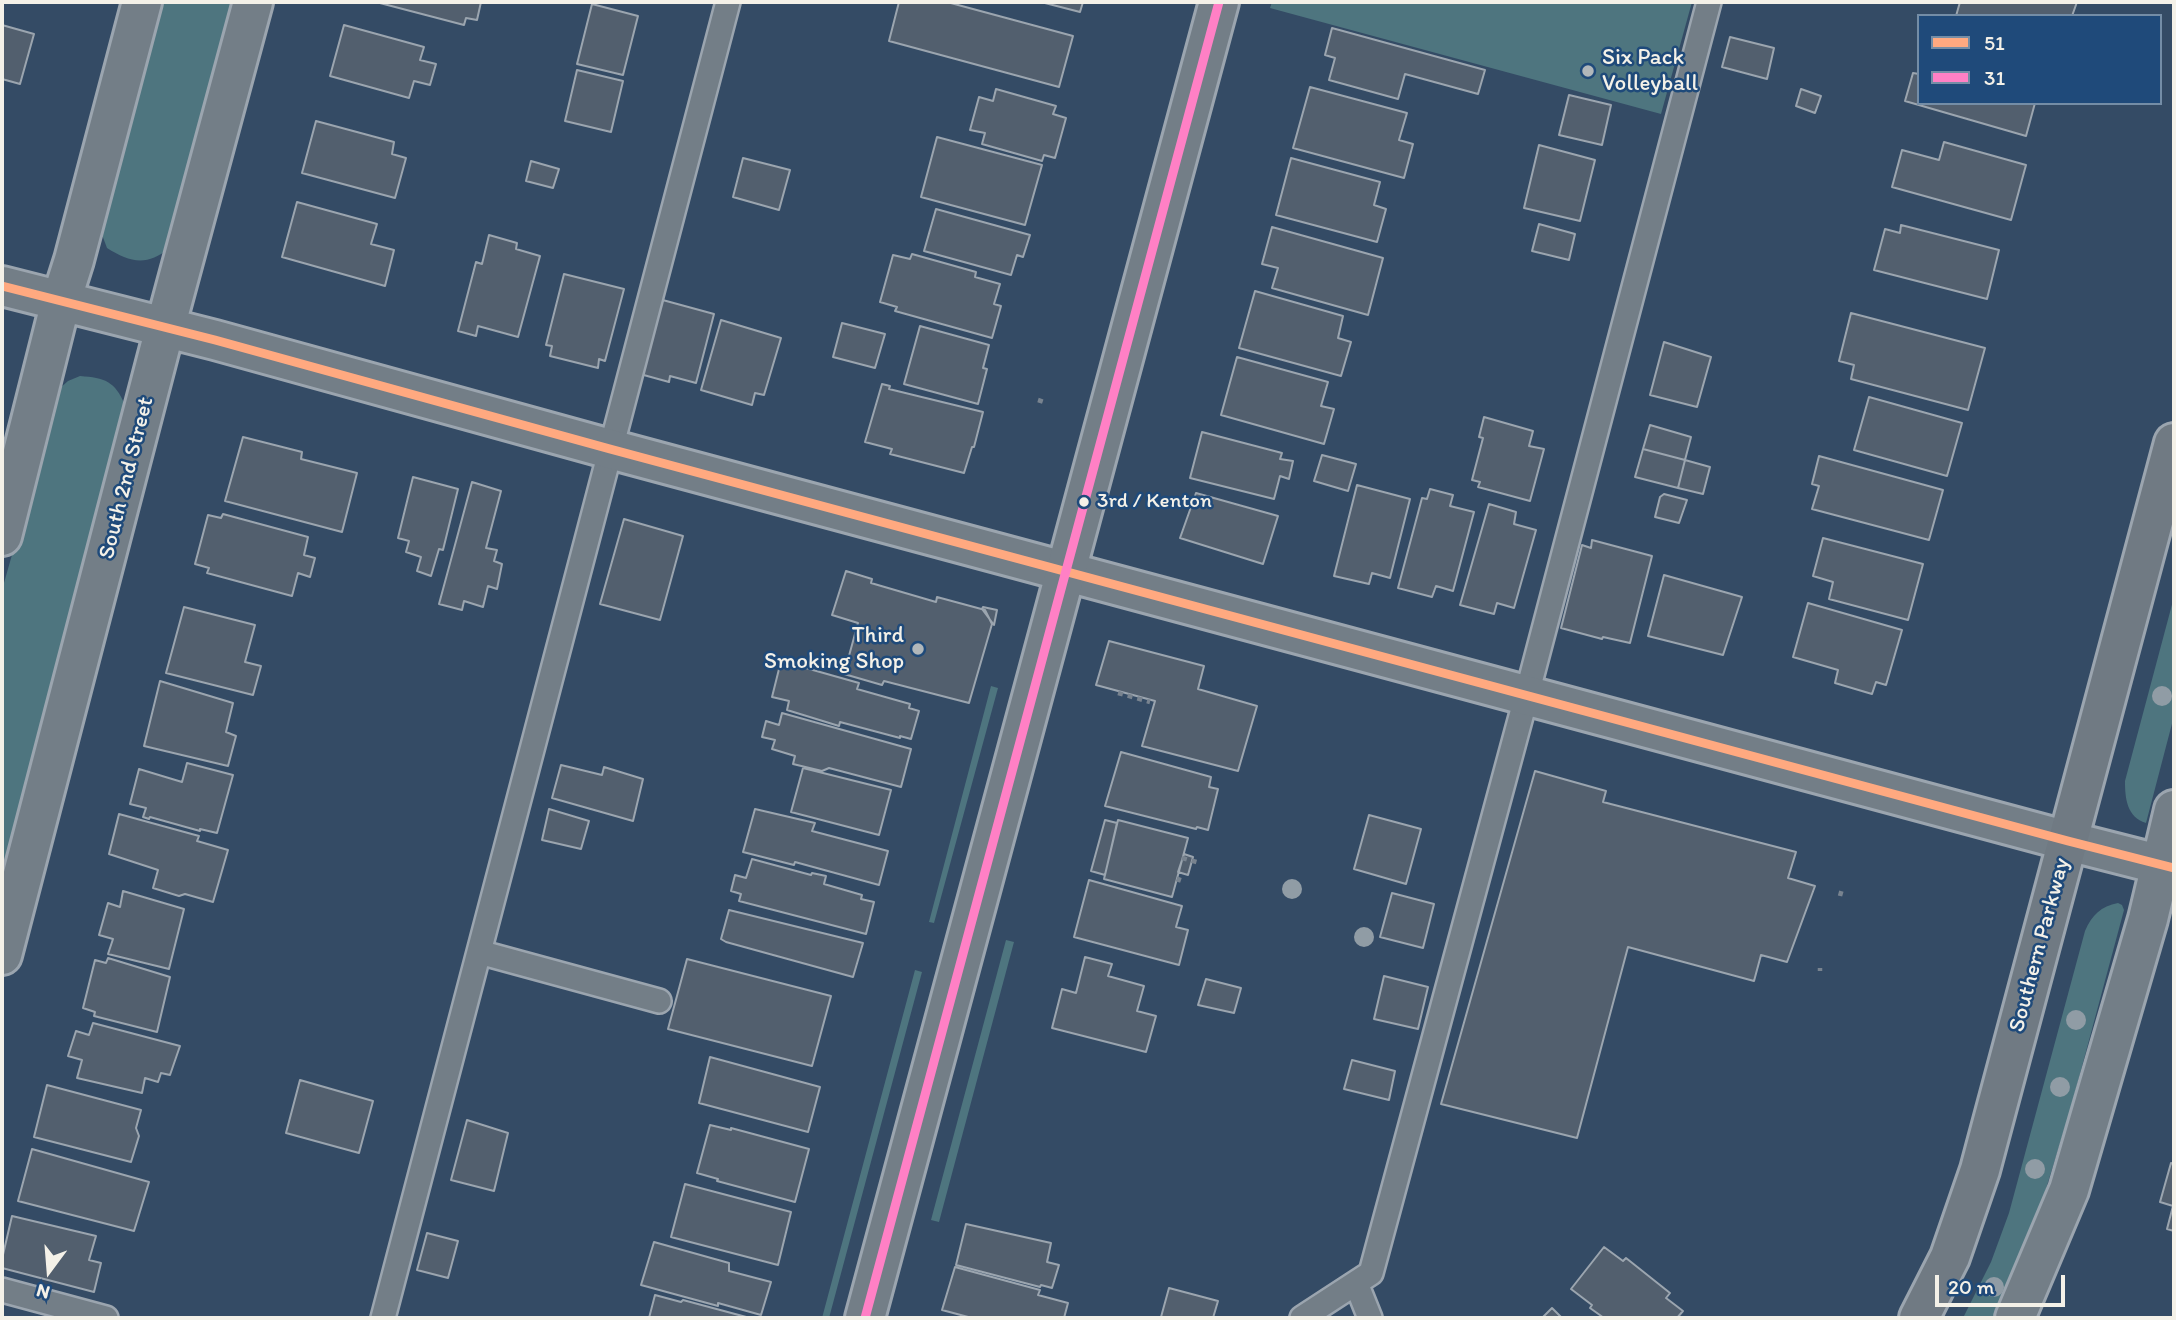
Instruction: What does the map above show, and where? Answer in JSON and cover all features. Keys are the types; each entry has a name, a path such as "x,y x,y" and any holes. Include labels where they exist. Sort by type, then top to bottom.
{"main road":[{"name":"Southern Parkway","path":"1919,1318 1950,1257 1980,1170 2174,443"}],"street":[{"path":"2,536 61,301 142,2"},
{"name":"South 2nd Street","path":"2,955 253,2"},
{"path":"865,1318 1219,2"},
{"path":"2,286 215,340 610,449 2168,866"},
{"path":"2015,1318 2069,1190 2148,919 2168,866 2174,810"}],"lane":[{"path":"383,1318 728,2"},
{"path":"1302,1318 1371,1273 1709,2"},
{"path":"478,952 659,1000"},
{"path":"1356,1283 1370,1318"},
{"path":"2,1290 106,1318"}],"path":[{"path":"1038,400 1047,403"},
{"path":"1118,693 1150,702"},
{"path":"1182,858 1200,863"},
{"path":"1178,882 1181,873"},
{"path":"1840,896 1842,889"}],"green space":[{"path":"159,2 238,2 169,248 153,258 138,260 123,257 107,248 101,232"},
{"name":"Six Pack Volleyball","path":"1272,2 1692,2 1661,114 1270,8"},
{"path":"80,376 108,382 125,405 2,872 2,590 59,389"},
{"path":"2174,597 2174,716 2146,823 2131,812 2125,781"},
{"path":"991,686 998,688 934,923 929,922"},
{"path":"2118,903 2124,910 2070,1111 2019,1270 1996,1318 1963,1318 1991,1262 2009,1213 2085,931 2098,912"},
{"path":"1006,940 1014,942 939,1222 931,1220"},
{"path":"915,970 922,972 829,1318 822,1318"}],"building":[{"path":"376,2 481,2 477,20 466,18 464,25"},
{"path":"899,2 947,2 1073,36 1059,87 889,41"},
{"path":"1041,2 1083,2 1080,12"},
{"path":"1960,2 2077,2 2073,14 1957,14"},
{"path":"592,4 638,16 623,75 577,64"},
{"path":"2,25 34,34 20,84 2,79"},
{"path":"344,25 424,47 420,60 436,64 430,85 414,81 409,98 330,76"},
{"path":"1332,28 1485,70 1478,94 1405,74 1398,99 1329,80 1335,58 1325,55"},
{"path":"1730,37 1774,48 1767,79 1722,67"},
{"path":"577,70 623,81 611,132 565,121"},
{"path":"1913,73 1917,74 1917,104 1905,101"},
{"path":"1310,87 1407,113 1399,140 1413,144 1404,178 1293,148"},
{"path":"996,89 1056,106 1053,114 1066,118 1055,158 1044,155 1042,161 982,144 985,133 970,130 979,97 993,101"},
{"path":"1801,89 1821,96 1815,113 1796,106"},
{"path":"1569,95 1611,105 1602,145 1559,135"},
{"path":"1919,105 2034,105 2026,136"},
{"path":"316,121 394,142 392,154 406,158 395,198 302,173"},
{"path":"937,137 1042,165 1025,225 921,197"},
{"path":"1944,142 2026,165 2011,220 1892,187 1902,150 1939,160"},
{"path":"1539,145 1595,160 1580,221 1524,208"},
{"path":"743,158 790,170 779,210 733,197"},
{"path":"1291,158 1380,182 1374,205 1386,209 1377,242 1276,215"},
{"path":"531,161 559,169 553,188 526,181"},
{"path":"297,202 377,224 371,244 394,250 385,286 282,257"},
{"path":"936,209 1030,235 1023,257 1017,255 1011,275 924,251"},
{"path":"1539,224 1575,234 1569,260 1532,251"},
{"path":"1901,225 1999,250 1987,299 1874,270 1885,229 1900,233"},
{"path":"1272,227 1383,258 1368,315 1272,288 1278,268 1262,264"},
{"path":"489,235 517,243 516,249 540,256 518,337 478,326 476,336 458,331 476,262 482,264"},
{"path":"912,254 976,272 975,277 1000,284 994,304 1001,306 992,338 895,311 897,307 880,302 893,255 910,259"},
{"path":"564,274 624,289 605,361 599,359 598,368 550,356 552,346 546,345"},
{"path":"1255,291 1343,316 1338,338 1351,342 1341,376 1239,348"},
{"path":"659,299 714,314 696,383 670,376 669,382 640,374"},
{"path":"1851,313 1985,348 1968,410 1851,379 1854,365 1839,361"},
{"path":"721,320 781,338 764,395 755,393 752,405 701,390"},
{"path":"842,323 885,334 875,368 833,357"},
{"path":"920,326 989,345 983,368 987,369 978,404 904,384"},
{"path":"1664,342 1711,357 1697,407 1650,395"},
{"path":"1237,357 1328,382 1321,406 1334,409 1324,444 1221,415"},
{"path":"882,384 890,386 889,389 983,412 964,473 890,454 892,449 865,442"},
{"path":"1869,397 1962,423 1947,476 1854,450"},
{"path":"1484,417 1533,431 1529,446 1544,449 1530,501 1478,487 1480,482 1472,480 1483,438 1479,437"},
{"path":"1650,425 1691,437 1685,460 1643,449"},
{"path":"1202,432 1282,453 1280,459 1293,461 1289,479 1280,476 1274,499 1190,478"},
{"path":"243,437 302,452 301,459 357,473 342,532 225,501"},
{"path":"1643,449 1685,460 1678,488 1635,477"},
{"path":"1322,455 1356,464 1348,491 1314,481"},
{"path":"1819,456 1943,490 1929,540 1812,509 1819,486 1812,484"},
{"path":"1685,460 1710,467 1703,494 1678,488"},
{"path":"413,477 458,489 443,550 439,549 431,576 417,571 421,557 406,552 409,541 398,538"},
{"path":"472,482 501,491 486,548 497,550 494,561 502,564 497,589 488,586 483,607 464,601 462,610 439,604"},
{"path":"1357,485 1410,499 1390,578 1372,573 1369,584 1334,576"},
{"path":"1430,489 1453,495 1450,506 1474,512 1453,591 1436,586 1432,597 1398,588 1422,498 1427,499"},
{"path":"1196,493 1278,516 1263,564 1180,538"},
{"path":"1664,494 1687,500 1679,523 1655,517 1660,497"},
{"path":"1489,504 1516,512 1514,524 1536,530 1514,608 1497,603 1494,614 1460,605"},
{"path":"223,514 308,537 304,555 315,558 310,577 298,573 292,596 207,573 209,568 195,564 208,515 221,518"},
{"path":"624,519 683,536 660,620 600,604"},
{"path":"1823,538 1923,564 1908,620 1829,599 1833,582 1813,576"},
{"path":"1592,540 1652,556 1630,643 1561,628 1582,545 1591,548"},
{"name":"Third Smoking Shop","path":"846,571 872,579 871,583 936,602 937,597 985,610 992,624 969,703 884,681 882,685 844,674 858,623 832,615"},
{"path":"1664,575 1742,597 1723,655 1648,636"},
{"path":"1808,603 1902,630 1886,685 1876,682 1872,694 1835,683 1838,670 1793,657"},
{"path":"184,607 255,625 245,662 261,666 253,695 166,673"},
{"path":"982,609 997,610 994,625"},
{"path":"1109,641 1204,666 1198,689 1257,706 1238,771 1142,746 1155,701 1096,685"},
{"path":"781,661 859,683 857,689 910,704 909,708 919,711 911,739 840,722 839,726 787,710 789,701 772,697"},
{"path":"160,681 233,703 226,732 236,736 228,766 144,746"},
{"path":"782,713 911,749 901,787 829,768 822,771 793,764 795,756 772,749 775,740 762,737 766,721 779,725"},
{"path":"1121,752 1211,777 1209,787 1218,789 1208,830 1105,806"},
{"path":"187,763 233,775 217,833 143,817 146,808 130,804 139,769 182,782"},
{"path":"561,765 602,775 604,767 643,779 633,821 552,798"},
{"path":"803,768 891,790 879,835 791,812"},
{"path":"1535,771 1606,791 1603,802 1796,852 1788,878 1815,886 1787,962 1761,955 1754,981 1628,947 1577,1138 1441,1104"},
{"path":"549,809 589,821 581,849 542,840"},
{"path":"755,809 815,823 812,831 888,851 879,885 795,862 794,865 743,852"},
{"path":"119,814 199,836 197,841 228,850 213,902 153,888 158,870 109,854"},
{"path":"1369,815 1421,829 1406,884 1354,869"},
{"path":"1105,820 1117,823 1105,875 1091,871"},
{"path":"1118,820 1188,838 1172,897 1104,879"},
{"path":"1184,854 1193,857 1188,875 1178,872"},
{"path":"752,859 811,875 826,876 824,884 862,895 861,899 874,902 866,934 739,901 741,894 731,891 735,875 746,878"},
{"path":"1089,880 1182,906 1176,927 1188,930 1179,965 1074,937"},
{"path":"123,891 184,909 169,969 108,954 113,939 99,935 108,903 120,907"},
{"path":"1392,893 1434,904 1423,948 1380,937"},
{"path":"729,910 863,943 853,977 726,942 721,939"},
{"path":"1085,957 1112,964 1108,976 1144,986 1137,1011 1156,1016 1146,1052 1052,1028 1062,989 1076,993"},
{"path":"108,958 170,977 157,1032 94,1016 95,1012 83,1008 95,960 106,963"},
{"path":"687,959 831,996 812,1066 668,1029"},
{"path":"1384,976 1428,987 1418,1029 1374,1019"},
{"path":"1206,979 1241,988 1234,1013 1198,1005"},
{"path":"93,1023 180,1046 170,1075 161,1073 158,1082 145,1078 142,1093 77,1078 82,1060 68,1056 76,1031 89,1035"},
{"path":"710,1057 820,1087 808,1132 699,1103"},
{"path":"1352,1060 1395,1071 1389,1100 1344,1089"},
{"path":"300,1080 373,1101 359,1153 286,1133"},
{"path":"47,1085 141,1110 136,1128 139,1136 131,1162 34,1137"},
{"path":"467,1120 508,1133 494,1191 451,1180"},
{"path":"710,1125 809,1149 795,1202 697,1173"},
{"path":"32,1149 149,1182 134,1231 18,1201"},
{"path":"2171,1163 2174,1164 2174,1231 2167,1229 2173,1206 2160,1202"},
{"path":"685,1184 791,1212 778,1265 671,1237"},
{"path":"12,1216 96,1236 89,1260 101,1263 94,1292 2,1268"},
{"path":"966,1224 1051,1243 1047,1262 1059,1265 1052,1288 956,1265"},
{"path":"427,1233 458,1241 448,1278 417,1270"},
{"path":"654,1242 729,1263 729,1271 771,1282 761,1315 641,1285"},
{"path":"1604,1247 1623,1261 1626,1258 1670,1293 1666,1298 1683,1311 1677,1318 1604,1318 1590,1308 1592,1305 1571,1289"},
{"path":"955,1267 1040,1290 1038,1295 1068,1303 1064,1318 972,1318 942,1310"},
{"path":"1169,1288 1218,1301 1213,1318 1161,1317"},
{"path":"655,1295 681,1302 683,1300 750,1318 649,1318"},
{"path":"1552,1308 1562,1318 1542,1318"}],"transit line":[{"name":"31","path":"865,1318 1219,2"},
{"name":"51","path":"2,286 215,340 610,449 2174,868"}],"place":[{"name":"Six Pack Volleyball","path":"1588,71"},
{"name":"3rd / Kenton","path":"1084,502"},
{"name":"Third Smoking Shop","path":"918,649"}]}
